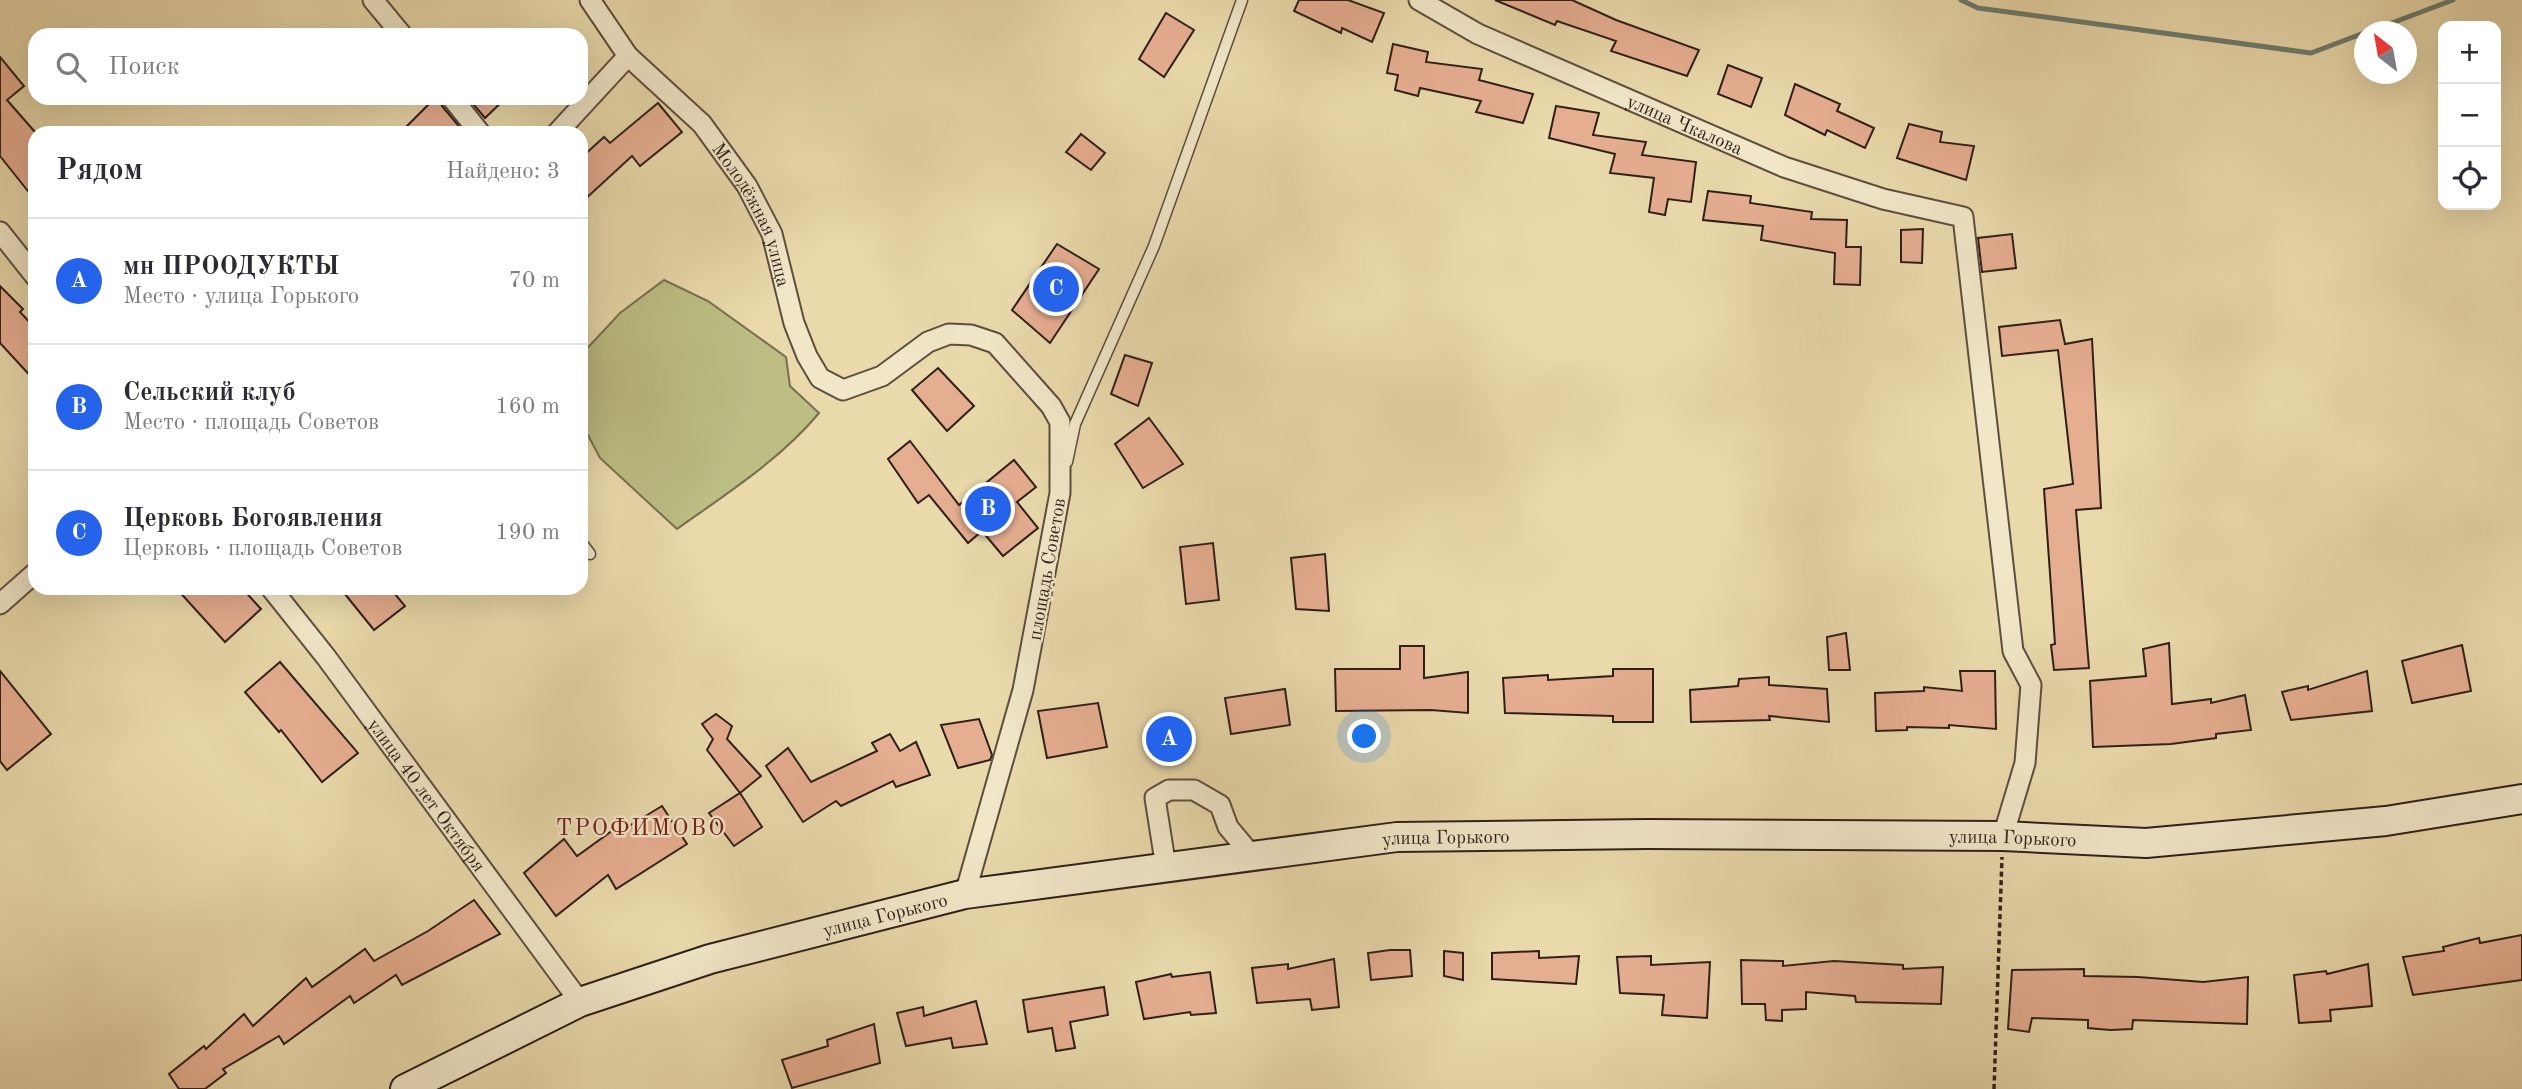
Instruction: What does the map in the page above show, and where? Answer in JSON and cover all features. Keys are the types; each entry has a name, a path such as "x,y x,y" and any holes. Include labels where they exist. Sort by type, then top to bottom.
{"main road":[{"name":"улица Горького","path":"405,1089 580,1002 710,959 965,894 1397,837 1647,834 2003,835 2146,843 2386,821 2522,799"}],"street":[{"path":"373,0 396,28"},
{"name":"Молодёжная улица","path":"590,0 628,56 702,124 747,186 772,234 794,323 807,356 820,378 843,390"},
{"name":"улица Чкалова","path":"1419,0 1478,34 1784,167 1883,199 1963,217 2012,651 2031,685 2025,763 2003,835"},
{"path":"588,99 628,56"},
{"path":"458,105 474,126"},
{"path":"563,126 583,105"},
{"path":"0,232 28,267"},
{"name":"площадь Советов","path":"843,390 882,376 928,342 948,334 971,335 995,343 1051,406 1060,422 1060,494 1023,690 965,894"},
{"path":"0,604 28,579"},
{"name":"улица 40 лет Октября","path":"277,595 326,657 580,1002"},
{"path":"1161,870 1164,855 1162,829 1155,798 1169,790 1194,790 1220,805 1228,827 1253,857"}],"lane":[{"path":"1060,494 1075,424 1154,246 1242,0"}],"path":[{"path":"1994,1089 2003,835"}],"green space":[{"path":"664,280 708,301 786,357 790,386 819,413 770,461 677,529 600,458 588,435 588,347 620,313"}],"building":[{"path":"1299,0 1348,0 1384,13 1372,42 1342,28 1341,33 1294,11"},
{"path":"1495,0 1572,0 1616,20 1699,50 1687,76 1611,51 1616,41 1557,21 1555,25"},
{"path":"1166,13 1194,30 1164,77 1139,59"},
{"path":"1393,44 1428,52 1426,62 1482,69 1479,80 1533,94 1523,123 1476,112 1481,101 1420,88 1418,96 1395,90 1398,75 1387,73"},
{"path":"0,57 24,86 7,100 30,126 28,191 0,156"},
{"path":"1728,65 1762,78 1751,107 1718,94"},
{"path":"1795,84 1840,104 1837,111 1874,128 1865,148 1827,130 1825,135 1785,115"},
{"path":"658,103 682,132 640,166 632,156 588,197 588,152 604,137 610,143"},
{"path":"428,105 442,105 459,126 407,126"},
{"path":"474,105 499,105 485,118"},
{"path":"1556,106 1599,113 1593,135 1646,142 1642,155 1696,162 1691,202 1668,199 1665,215 1649,212 1654,178 1610,173 1615,154 1549,138"},
{"path":"1909,124 1942,132 1940,142 1974,146 1966,180 1897,158"},
{"path":"1081,134 1105,153 1091,170 1066,152"},
{"path":"1708,191 1751,196 1750,203 1812,212 1811,219 1847,220 1846,247 1861,247 1860,285 1834,284 1835,253 1761,240 1763,226 1703,220"},
{"path":"1923,229 1922,263 1901,262 1901,230"},
{"path":"2012,234 2016,268 1982,272 1978,238"},
{"path":"1057,244 1099,269 1050,343 1012,310"},
{"path":"0,286 23,309 20,312 28,321 28,373 0,343"},
{"path":"2060,320 2065,344 2092,339 2101,508 2076,510 2089,668 2054,670 2051,645 2055,644 2044,489 2073,484 2058,350 2002,356 1999,327"},
{"path":"1125,355 1152,363 1138,406 1111,394"},
{"path":"938,368 974,406 947,431 912,390"},
{"path":"1149,418 1183,464 1143,488 1115,444"},
{"path":"910,441 959,505 1014,460 1036,487 1017,502 1038,528 1003,556 982,531 968,543 929,495 918,503 888,459"},
{"path":"1213,543 1219,600 1186,604 1180,547"},
{"path":"1325,554 1329,611 1296,609 1291,558"},
{"path":"182,595 248,595 261,609 225,642"},
{"path":"346,595 396,595 405,606 374,630"},
{"path":"1846,633 1850,670 1829,670 1827,637"},
{"path":"2169,643 2172,704 2211,699 2211,703 2245,695 2251,730 2171,744 2093,747 2090,681 2146,676 2143,649"},
{"path":"2462,645 2471,691 2412,703 2402,661"},
{"path":"1400,646 1424,646 1424,678 1468,672 1468,713 1431,710 1336,711 1335,669 1400,669"},
{"path":"280,662 358,753 322,782 281,730 279,732 245,692"},
{"path":"1613,669 1653,669 1653,722 1613,722 1613,716 1505,713 1503,678 1548,675 1548,680 1613,676"},
{"path":"0,671 51,734 7,770 0,761"},
{"path":"1960,671 1995,671 1996,729 1949,725 1949,728 1907,727 1907,730 1876,731 1875,693 1924,691 1924,687 1962,691"},
{"path":"2367,671 2372,711 2291,720 2282,692 2308,686 2308,690"},
{"path":"1769,677 1769,685 1827,689 1829,722 1769,716 1770,720 1691,722 1690,690 1738,686 1739,679"},
{"path":"1285,689 1290,725 1231,734 1225,698"},
{"path":"1098,703 1107,747 1047,758 1038,711"},
{"path":"716,714 732,726 727,739 761,776 740,793 707,750 713,739 702,724"},
{"path":"1180,716 1189,754 1155,758 1149,724"},
{"path":"979,719 992,755 990,760 958,768 941,725"},
{"path":"890,734 900,751 916,742 930,775 896,787 893,781 841,806 836,801 803,822 766,766 788,748 811,782 877,751 872,743"},
{"path":"740,793 762,827 734,846 709,813"},
{"path":"662,806 687,844 616,889 608,875 556,916 524,873 564,839 577,856 616,828 619,832"},
{"path":"474,900 500,934 402,985 396,975 354,1003 350,996 284,1044 279,1036 223,1069 226,1073 205,1089 179,1089 169,1074 204,1046 206,1049 244,1014 253,1026 306,978 312,987 365,949 374,961 428,931"},
{"path":"2522,935 2522,980 2413,995 2403,957 2444,951 2443,947 2479,938 2480,943"},
{"path":"1410,950 1412,976 1371,980 1368,953"},
{"path":"1444,951 1463,953 1463,980 1444,976"},
{"path":"1539,951 1539,958 1579,956 1576,984 1492,979 1492,953"},
{"path":"1651,956 1651,965 1710,962 1707,1018 1662,1015 1664,995 1620,993 1617,957"},
{"path":"1334,959 1339,1007 1312,1010 1310,999 1257,1003 1252,968 1288,964 1288,969"},
{"path":"1741,960 1783,961 1783,966 1834,961 1903,965 1903,969 1943,967 1941,1004 1856,1002 1855,996 1806,992 1806,1009 1782,1010 1782,1021 1766,1020 1765,1004 1742,1004"},
{"path":"2368,964 2372,1006 2330,1010 2331,1021 2299,1023 2294,975 2326,971 2327,974"},
{"path":"2084,969 2084,976 2203,982 2248,977 2247,1024 2133,1020 2132,1029 2110,1030 2088,1028 2088,1020 2032,1018 2029,1032 2008,1029 2012,970"},
{"path":"1210,972 1216,1013 1191,1015 1190,1012 1144,1019 1136,982 1171,974 1172,977"},
{"path":"1104,987 1108,1015 1070,1022 1075,1048 1056,1051 1052,1028 1028,1032 1023,1000"},
{"path":"976,1001 987,1044 953,1048 951,1038 906,1046 897,1013 923,1007 924,1016"},
{"path":"874,1024 880,1063 792,1088 782,1060 828,1046 827,1040"}],"waterway":[{"path":"1961,0 1978,8 2311,53 2354,37"},
{"path":"2397,21 2453,0"}],"place":[{"name":"Церковь Богоявления","path":"1056,289"},
{"name":"Сельский клуб","path":"988,509"},
{"name":"мн ПРООДУКТЫ","path":"1169,739"}],"district":[{"name":"ТРОФИМОВО","path":"641,827"}]}
